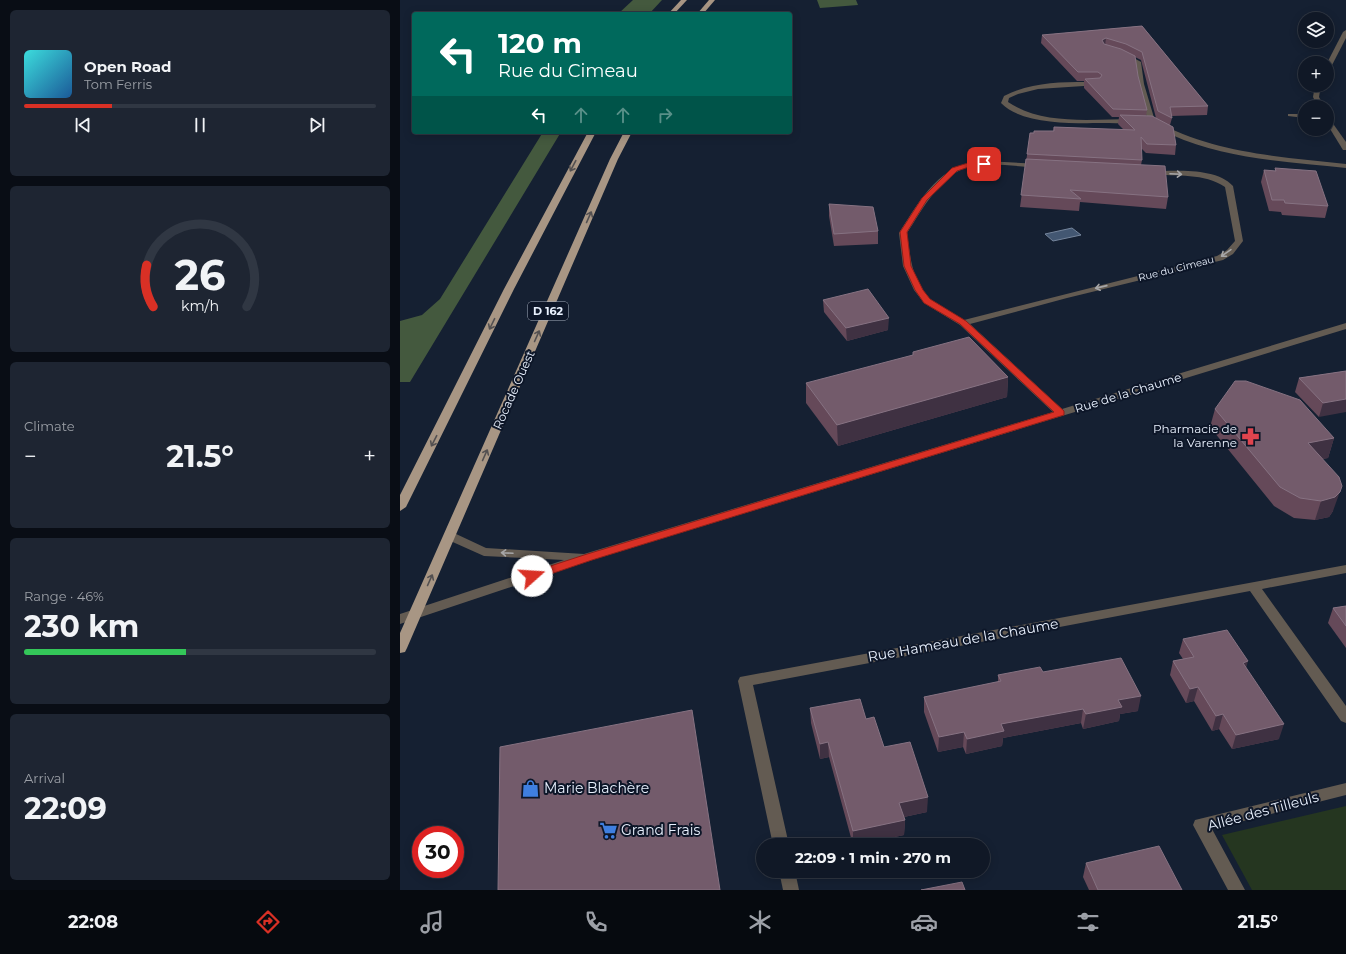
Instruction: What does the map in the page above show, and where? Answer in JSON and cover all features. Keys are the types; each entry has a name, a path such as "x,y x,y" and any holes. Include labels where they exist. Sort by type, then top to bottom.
{"main road":[{"path":"673,12 684,0"},
{"path":"702,12 712,0"},
{"path":"400,507 509,289 591,134"},
{"name":"Rocade Ouest","path":"400,648 614,159 627,134"}],"street":[{"path":"1334,56 1346,32"},
{"path":"1117,52 1138,62 1141,84 1152,122"},
{"path":"1097,84 1070,85 1020,91 1006,97 1004,103 1016,111 1046,118 1152,122 1178,136 1212,146 1261,155 1346,166"},
{"path":"1290,116 1298,116"},
{"path":"1334,130 1346,148"},
{"path":"1051,167 971,164 955,170 925,199 903,232 907,266 919,290 927,301 963,323 1060,413"},
{"name":"Rue du Cimeau","path":"963,323 1064,296 1220,258 1230,252 1239,241 1229,186 1222,180 1201,176 1146,172"},
{"name":"Rue de la Chaume","path":"400,619 588,557 1324,334 1346,326"},
{"name":"Rue de la Chaume","path":"450,536 484,552 588,557"},
{"name":"Rue Hameau de la Chaume","path":"780,838 745,680 1346,570"},
{"path":"1254,587 1346,717"},
{"name":"Allée des Tilleuls","path":"1237,890 1201,825 1346,789"},
{"path":"788,878 791,890"}],"green space":[{"path":"633,0 662,0 651,12 620,12"},
{"path":"817,0 856,0 858,5 820,8"},
{"path":"542,134 560,134 410,382 400,382 400,321 422,315 440,299"},
{"path":"1346,806 1346,890 1252,890 1222,835"}],"water":[{"path":"1072,228 1081,235 1053,241 1045,234"}],"building":[{"path":"1142,26 1208,106 1170,107 1172,118 1158,111 1142,52 1126,44 1106,38 1102,40 1104,44 1121,49 1135,56 1138,76 1147,110 1113,109 1085,79 1100,78 1102,75 1098,72 1078,72 1042,35"},
{"path":"1120,115 1152,116 1173,127 1176,145 1147,144 1141,137 1142,160 1027,154 1030,133 1034,133 1034,131 1054,131 1054,127 1135,130"},
{"path":"1026,159 1165,166 1168,197 1070,190 1081,199 1021,195"},
{"path":"1275,168 1316,171 1328,206 1285,203 1284,200 1272,200 1264,170 1276,171"},
{"path":"829,204 873,207 878,231 834,234"},
{"path":"868,289 889,318 846,328 823,300"},
{"path":"969,337 1008,377 837,425 806,383 913,355 913,352"},
{"path":"1346,371 1346,399 1323,403 1299,378"},
{"path":"1235,381 1246,381 1300,400 1334,438 1308,443 1339,477 1342,486 1340,492 1335,497 1321,501 1300,498 1280,487 1215,409"},
{"path":"1346,606 1346,626 1333,608"},
{"path":"1227,630 1248,661 1243,663 1284,724 1236,735 1223,714 1216,716 1198,687 1190,689 1173,661 1194,657 1183,639"},
{"path":"1121,658 1141,696 1118,700 1122,707 1086,714 1083,709 1001,724 1004,731 967,739 964,732 939,737 924,697 1001,681 998,675 1040,667 1043,672"},
{"path":"860,699 866,719 874,717 884,747 910,742 928,797 899,803 905,820 853,831 828,742 820,744 810,708"},
{"name":"Grand Frais","path":"692,710 720,890 498,890 500,747"},
{"path":"1159,846 1182,890 1098,890 1086,863"},
{"path":"962,882 965,890 921,890"}],"place":[{"name":"Pharmacie de la Varenne","path":"1250,436"},
{"name":"Marie Blachère","path":"531,788"},
{"name":"Grand Frais","path":"608,830"}],"route":[{"path":"532,576 588,557 1060,413 963,323 941,311 927,301 919,290 907,266 903,232 925,199 955,170 971,164 984,164"}]}
